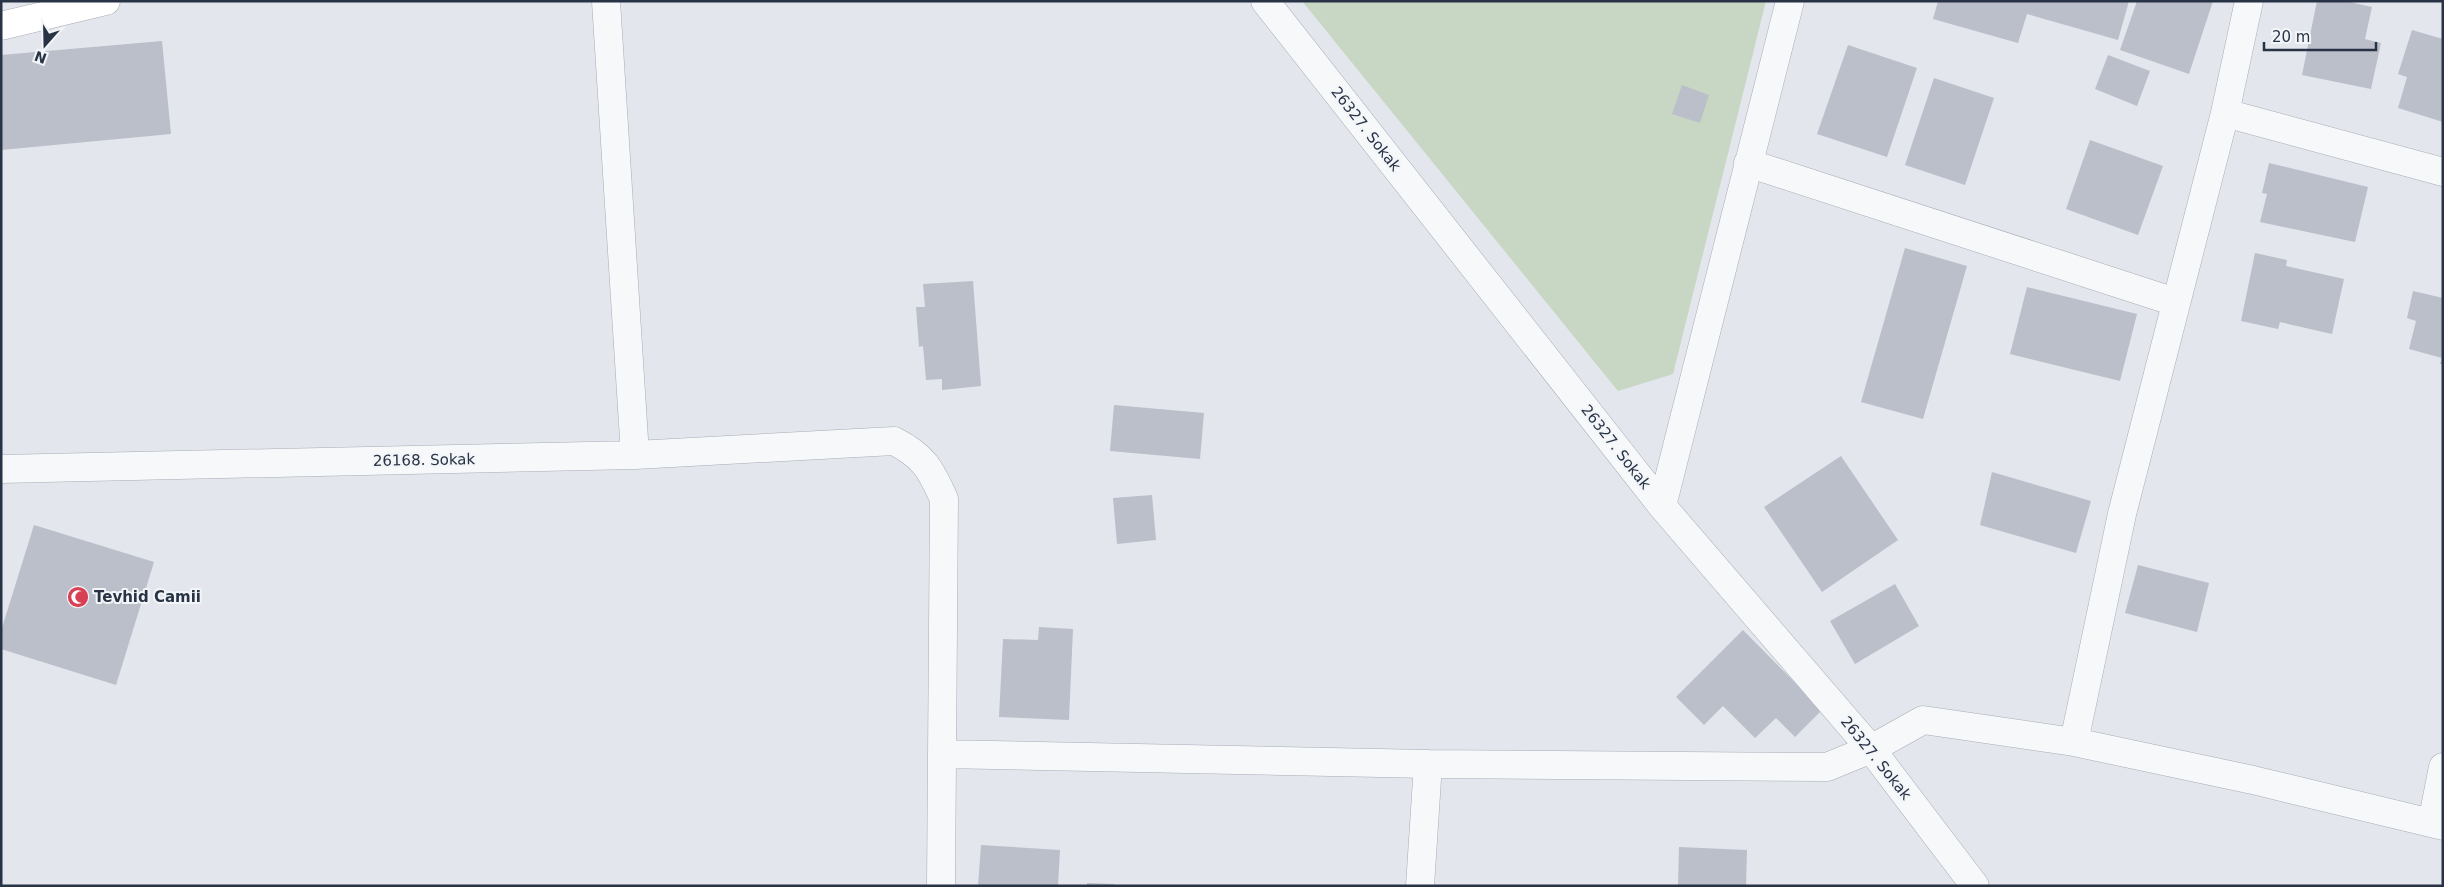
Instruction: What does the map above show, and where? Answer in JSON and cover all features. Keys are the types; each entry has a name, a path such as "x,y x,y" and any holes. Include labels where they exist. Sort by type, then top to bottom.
{"main road":[{"path":"1,26 106,1"}],"street":[{"path":"606,1 634,455"},
{"name":"26327. Sokak","path":"1266,1 1662,506 1870,749 1975,886"},
{"path":"1662,506 1790,1"},
{"path":"2074,742 2122,514 2225,113 2249,1"},
{"path":"2225,113 2443,172"},
{"path":"1748,163 2175,302"},
{"name":"26168. Sokak","path":"1,469 634,455 894,441 913,451 931,470 944,499 941,886"},
{"path":"943,754 1428,764 1827,767 1870,749 1923,720 2074,742 2254,780 2437,824 2443,767"},
{"path":"1420,886 1428,764"}],"green space":[{"path":"1302,1 1766,1 1673,374 1618,391"}],"building":[{"path":"1938,1 2129,1 2118,40 2027,14 2018,43 1933,19"},
{"path":"2137,1 2213,1 2189,74 2120,50"},
{"path":"2317,1 2345,1 2372,7 2365,39 2381,43 2371,89 2302,75"},
{"path":"2412,30 2443,39 2443,122 2398,108 2407,77 2398,74"},
{"path":"162,41 171,134 1,150 1,55"},
{"path":"1848,45 1917,68 1887,157 1817,134"},
{"path":"2108,55 2150,71 2137,106 2095,89"},
{"path":"1934,78 1994,98 1965,185 1905,165"},
{"path":"1682,85 1709,95 1700,123 1672,114"},
{"path":"2090,140 2163,166 2138,235 2066,209"},
{"path":"2269,163 2368,187 2355,242 2260,222 2267,194 2262,193"},
{"path":"1905,248 1967,266 1923,419 1861,402"},
{"path":"2255,253 2287,260 2286,266 2344,279 2332,334 2280,322 2278,329 2241,321"},
{"path":"973,281 981,386 942,390 942,379 926,380 923,346 919,347 916,307 925,307 923,284"},
{"path":"2027,287 2137,314 2120,381 2010,354"},
{"path":"2413,291 2443,298 2443,364 2440,364 2442,358 2409,349 2416,321 2407,318"},
{"path":"1114,405 1204,413 1200,459 1110,451"},
{"path":"1841,456 1898,540 1822,592 1764,507"},
{"path":"1992,472 2091,501 2076,553 1980,525"},
{"path":"1152,495 1156,540 1117,544 1113,498"},
{"name":"Tevhid Camii","path":"34,525 154,562 116,685 1,649 1,631"},
{"path":"2138,565 2209,583 2197,632 2125,613"},
{"path":"1895,584 1919,626 1855,664 1830,621"},
{"path":"1039,627 1073,629 1069,720 999,717 1003,639 1038,640"},
{"path":"1743,630 1822,710 1795,737 1776,718 1755,738 1723,706 1704,725 1676,697"},
{"path":"981,845 1060,850 1058,886 978,886"},
{"path":"1679,847 1747,850 1746,886 1678,886"},
{"path":"1087,883 1114,884 1114,886 1087,886"}],"place":[{"name":"Tevhid Camii","path":"78,597"}]}
